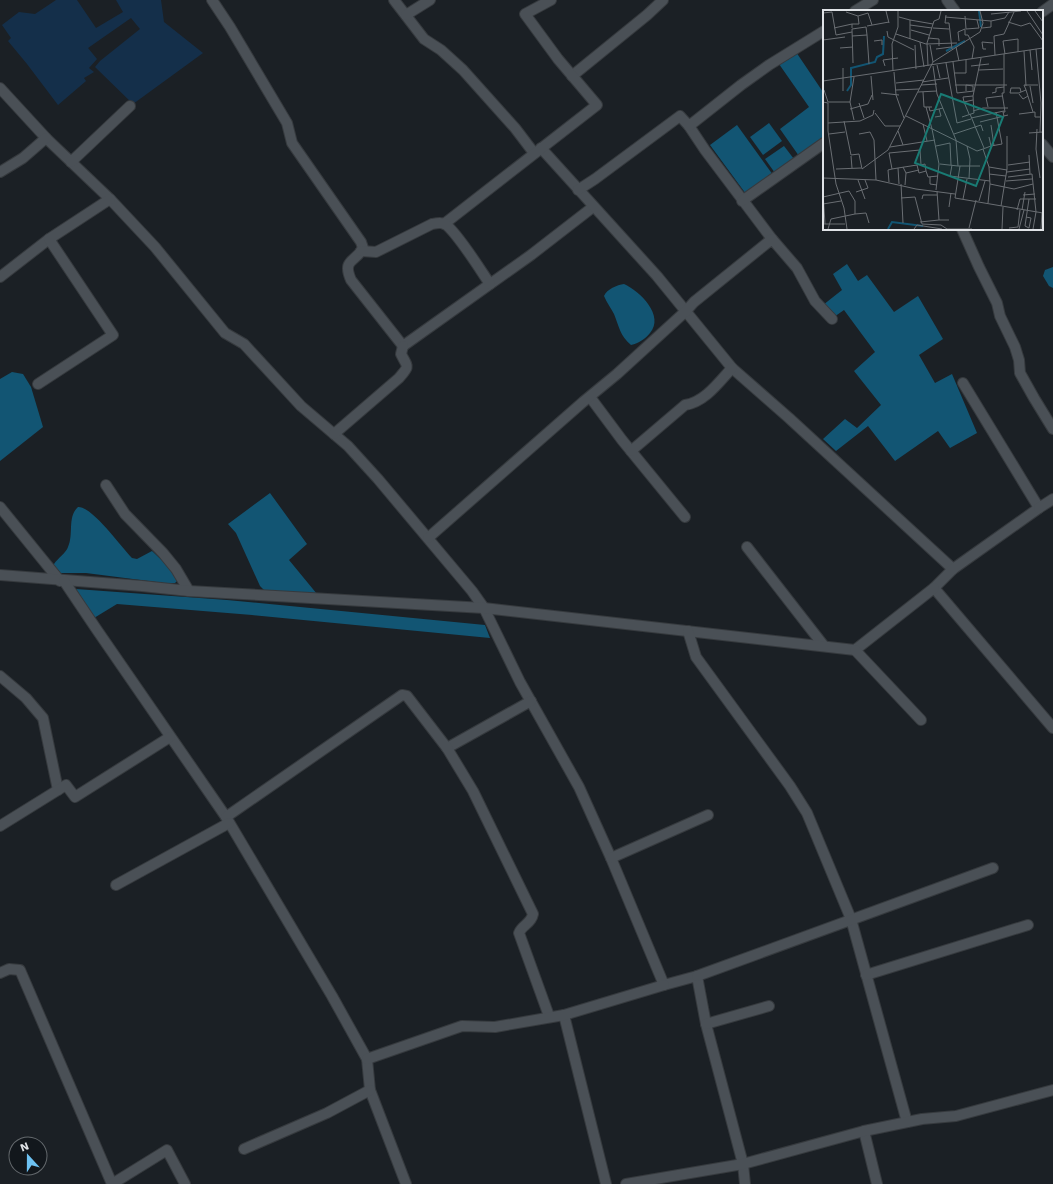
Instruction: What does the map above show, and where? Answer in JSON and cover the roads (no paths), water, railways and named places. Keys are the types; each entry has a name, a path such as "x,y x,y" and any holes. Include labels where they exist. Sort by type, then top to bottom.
{"street":[{"path":"212,0 230,27 287,123 292,143 361,242 363,248 360,254 352,259 348,266 347,272 350,280 402,346 401,354 407,364 407,369 399,378 334,434"},
{"path":"394,0 424,38 441,50 463,70 510,123 578,190 657,276 732,368 789,418 953,569"},
{"path":"406,15 430,0"},
{"path":"444,224 597,105 572,76 525,14 551,0"},
{"path":"572,76 647,15 663,0"},
{"path":"857,10 873,0"},
{"path":"947,0 954,10"},
{"path":"1043,11 1053,4"},
{"path":"689,126 769,65 823,32"},
{"path":"0,88 46,138 110,199 154,247 225,333 244,344 302,406 334,434 378,480 447,560 484,608 520,682 579,787 611,858 664,985"},
{"path":"71,162 130,106"},
{"path":"578,190 680,116 689,126 742,201 797,268 815,301 832,319"},
{"path":"0,172 23,158 46,138"},
{"path":"742,201 823,144"},
{"path":"1043,145 1053,157"},
{"path":"0,277 49,239 110,199"},
{"path":"402,346 531,255 593,207"},
{"path":"361,251 376,252 432,224 444,224 458,238 490,284"},
{"path":"962,230 979,267 998,303 1000,316 1015,347 1019,360 1020,373 1053,429"},
{"path":"38,384 113,335 49,239"},
{"path":"428,538 590,396 618,374 694,302 772,239"},
{"path":"631,451 684,405 692,404 704,396 732,368"},
{"path":"963,383 1039,508"},
{"path":"590,396 631,451 685,517"},
{"path":"106,485 125,514 163,553 176,569 189,591"},
{"path":"855,650 934,588 953,569 1053,499"},
{"path":"0,508 62,581 228,820 332,996 367,1059 370,1090 406,1184"},
{"path":"747,547 824,646"},
{"path":"0,575 189,591 484,608 855,650 921,720"},
{"path":"934,588 1053,728"},
{"path":"688,631 696,657 808,813 852,919 906,1122"},
{"path":"0,676 26,698 43,718 58,790"},
{"path":"116,885 228,820 402,695 406,696 447,748 473,791 533,914 529,922 521,928 519,933 549,1016"},
{"path":"447,748 531,701"},
{"path":"0,826 66,785 76,797 170,737"},
{"path":"611,858 708,815"},
{"path":"367,1059 462,1026 495,1027 549,1016 564,1015 696,976 993,868"},
{"path":"866,975 1028,925"},
{"path":"0,973 9,969 20,970 112,1184 167,1150 185,1184"},
{"path":"696,976 706,1024 743,1164 745,1184"},
{"path":"706,1024 769,1006"},
{"path":"564,1015 606,1184"},
{"path":"244,1149 327,1112 370,1090"},
{"path":"626,1184 743,1164 864,1131 922,1119 956,1116 1053,1090"},
{"path":"864,1131 877,1184"}]}
